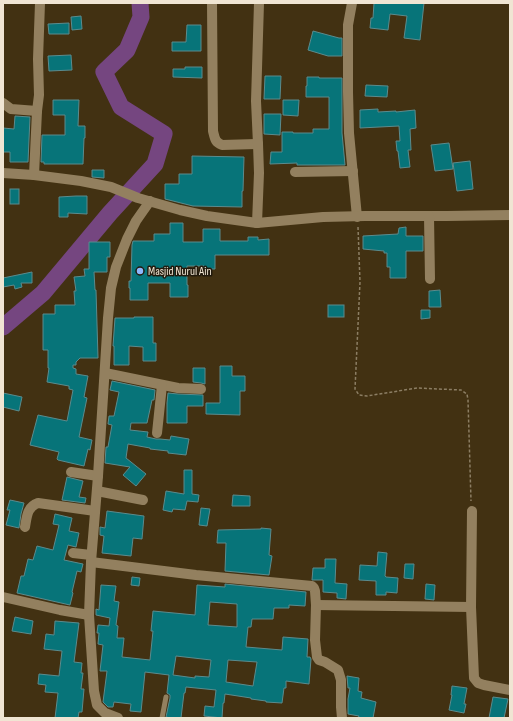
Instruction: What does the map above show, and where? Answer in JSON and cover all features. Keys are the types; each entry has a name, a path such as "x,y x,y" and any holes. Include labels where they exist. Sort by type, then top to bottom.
{"street":[{"path":"34,175 39,95 38,59 40,3"},
{"path":"212,3 213,131 215,139 222,145 258,144"},
{"path":"257,223 258,144 256,101 259,3"},
{"path":"352,3 348,25 347,60 349,133 357,217"},
{"path":"3,102 11,109 37,111"},
{"path":"295,172 353,171"},
{"path":"3,173 81,181 112,187 138,198 180,210 207,216 257,223 323,217 510,215"},
{"path":"118,718 105,713 97,705 94,691 89,615 91,558 111,288 116,267 127,239 136,221 150,201"},
{"path":"429,216 430,279"},
{"path":"105,373 178,388 201,389"},
{"path":"157,433 162,385"},
{"path":"72,472 98,476"},
{"path":"97,491 143,500"},
{"path":"25,527 26,517 30,509 33,505 38,503 95,510"},
{"path":"472,511 471,607 474,678 478,683 510,690"},
{"path":"73,553 91,558 196,575 312,586 315,591 316,605 315,640 317,657 319,660 338,670 341,680 342,718"},
{"path":"3,597 89,615"},
{"path":"316,605 471,607"}],"lane":[{"path":"162,718 166,697"}],"path":[{"path":"357,217 360,282 355,389 359,395 367,396 417,388 461,390 467,394 472,511"}],"building":[{"path":"374,3 424,3 420,40 404,38 407,16 390,14 388,30 370,28 371,18 373,18"},
{"path":"81,16 82,29 72,30 71,17"},
{"path":"69,23 69,34 49,34 48,24"},
{"path":"187,25 201,25 201,51 172,51 172,42 186,42"},
{"path":"313,31 342,38 342,56 328,56 308,50"},
{"path":"71,55 72,70 49,71 48,56"},
{"path":"185,67 202,67 202,78 173,77 173,69 185,69"},
{"path":"265,76 281,76 280,99 264,99"},
{"path":"307,77 342,78 342,133 345,165 297,165 297,163 270,164 271,152 282,152 282,132 313,133 313,129 329,129 329,97 306,97"},
{"path":"366,85 388,86 387,97 365,96"},
{"path":"53,100 79,100 78,126 85,126 83,164 44,164 44,162 41,162 42,135 65,135 65,115 53,115"},
{"path":"283,100 299,100 298,116 283,115"},
{"path":"378,109 378,112 415,110 416,128 410,129 411,150 408,150 410,167 400,168 396,141 400,141 399,126 360,128 360,110"},
{"path":"264,114 281,114 280,135 264,134"},
{"path":"15,116 30,117 28,162 10,162 10,152 3,152 3,128 14,129"},
{"path":"449,143 453,169 435,171 431,145"},
{"path":"192,156 244,157 242,207 193,206 165,199 165,184 179,184 179,174 192,174"},
{"path":"470,161 473,189 457,191 453,163"},
{"path":"92,170 104,170 104,178 92,177"},
{"path":"10,189 19,189 19,204 10,204"},
{"path":"87,196 87,214 68,213 68,217 59,217 59,197"},
{"path":"170,223 183,223 183,242 203,242 203,229 220,229 220,241 248,241 248,237 258,237 258,240 269,239 269,255 215,255 215,269 204,269 204,266 187,266 188,297 170,297 170,283 148,283 148,300 130,300 129,281 131,281 133,241 154,241 154,234 170,234"},
{"path":"406,227 406,236 423,236 423,251 406,251 406,278 390,278 390,267 387,267 387,253 384,253 384,251 363,249 363,236 398,234 399,228"},
{"path":"89,242 110,242 110,257 107,257 107,272 94,272 98,358 80,358 76,362 76,365 73,365 73,368 76,369 76,374 88,376 84,397 87,398 79,437 92,440 84,466 58,460 59,452 30,445 38,415 67,421 73,390 69,389 69,386 47,382 49,368 48,350 43,350 43,314 55,314 55,305 75,305 74,291 76,291 74,277 85,276 84,269 89,269"},
{"path":"32,272 32,283 21,283 22,287 15,289 14,285 3,287 3,278"},
{"path":"440,290 441,307 429,307 429,291"},
{"path":"328,305 344,305 344,317 328,317"},
{"path":"421,310 430,310 430,318 421,319"},
{"path":"153,317 153,343 156,343 156,361 143,361 143,347 129,346 129,365 114,365 113,346 115,318"},
{"path":"220,366 232,366 232,376 245,376 245,391 240,391 240,415 206,414 206,403 220,403"},
{"path":"193,368 205,368 205,384 193,382"},
{"path":"112,381 155,390 154,400 152,400 147,423 131,423 130,430 148,432 147,437 156,439 170,440 171,436 189,439 186,455 168,453 168,451 128,444 126,458 146,474 136,486 123,475 130,467 105,463 106,447 108,447 112,425 108,424 109,416 114,416 119,392 110,390"},
{"path":"3,393 22,397 19,411 3,407"},
{"path":"168,393 203,395 203,406 187,406 187,423 167,423"},
{"path":"184,470 192,470 192,494 199,495 198,502 187,501 185,510 173,509 172,512 163,510 166,491 184,494"},
{"path":"67,477 83,481 79,497 86,498 85,503 62,500"},
{"path":"233,495 250,496 250,506 232,506"},
{"path":"10,500 24,503 19,528 6,525 10,510 7,510"},
{"path":"201,508 210,509 207,526 199,525"},
{"path":"107,511 144,516 142,539 133,538 131,556 102,553 104,536 100,535 100,527 105,528"},
{"path":"55,514 72,518 69,531 79,533 76,547 68,545 64,560 83,564 81,572 77,571 70,605 17,593 21,576 24,576 28,559 33,560 37,546 53,550 59,525 53,524"},
{"path":"271,529 269,555 272,556 269,575 225,571 226,543 217,543 218,530"},
{"path":"378,552 387,553 385,576 398,578 397,593 386,592 386,595 376,595 376,581 359,580 360,565 377,566"},
{"path":"325,559 336,559 335,583 347,584 346,599 337,598 337,593 323,592 323,580 312,580 313,568 325,568"},
{"path":"405,564 414,564 413,579 404,578"},
{"path":"132,577 140,578 139,586 131,585"},
{"path":"225,584 306,592 305,606 289,605 289,608 274,608 273,619 252,619 251,627 248,627 246,647 282,650 283,637 308,639 307,657 310,657 311,659 309,684 286,681 286,688 284,688 282,703 266,702 225,694 222,718 204,716 205,706 214,707 216,690 186,687 181,718 166,717 170,698 170,695 167,693 169,675 145,672 141,712 130,711 131,704 114,702 113,707 108,707 103,702 107,671 100,671 103,645 98,644 99,633 97,633 98,625 109,626 110,618 96,615 96,609 99,610 101,585 116,586 114,601 119,602 116,625 118,626 117,638 124,638 122,657 150,660 153,631 151,631 153,611 195,615 197,585 225,587","holes":["210,602 237,604 237,627 208,625","176,656 211,660 209,677 195,676 195,678 173,675","228,660 257,662 253,686 226,682"]},
{"path":"426,584 435,585 434,600 425,599"},
{"path":"15,617 33,621 31,634 12,631"},
{"path":"55,621 79,623 74,662 82,663 81,673 83,673 81,689 84,689 82,712 79,712 78,718 55,718 58,693 45,692 46,685 38,684 39,674 59,676 62,651 44,649 46,634 54,635"},
{"path":"347,676 359,678 358,691 362,692 361,698 376,702 373,718 358,718 359,716 348,714 350,688 348,688"},
{"path":"452,686 467,688 464,713 449,710"},
{"path":"493,697 508,699 504,718 489,718"}],"waterway":[{"path":"3,327 43,293 110,213 155,164 164,134 121,107 104,72 127,50 141,17 140,3"}],"place":[{"name":"Masjid Nurul Ain","path":"140,271"}]}
